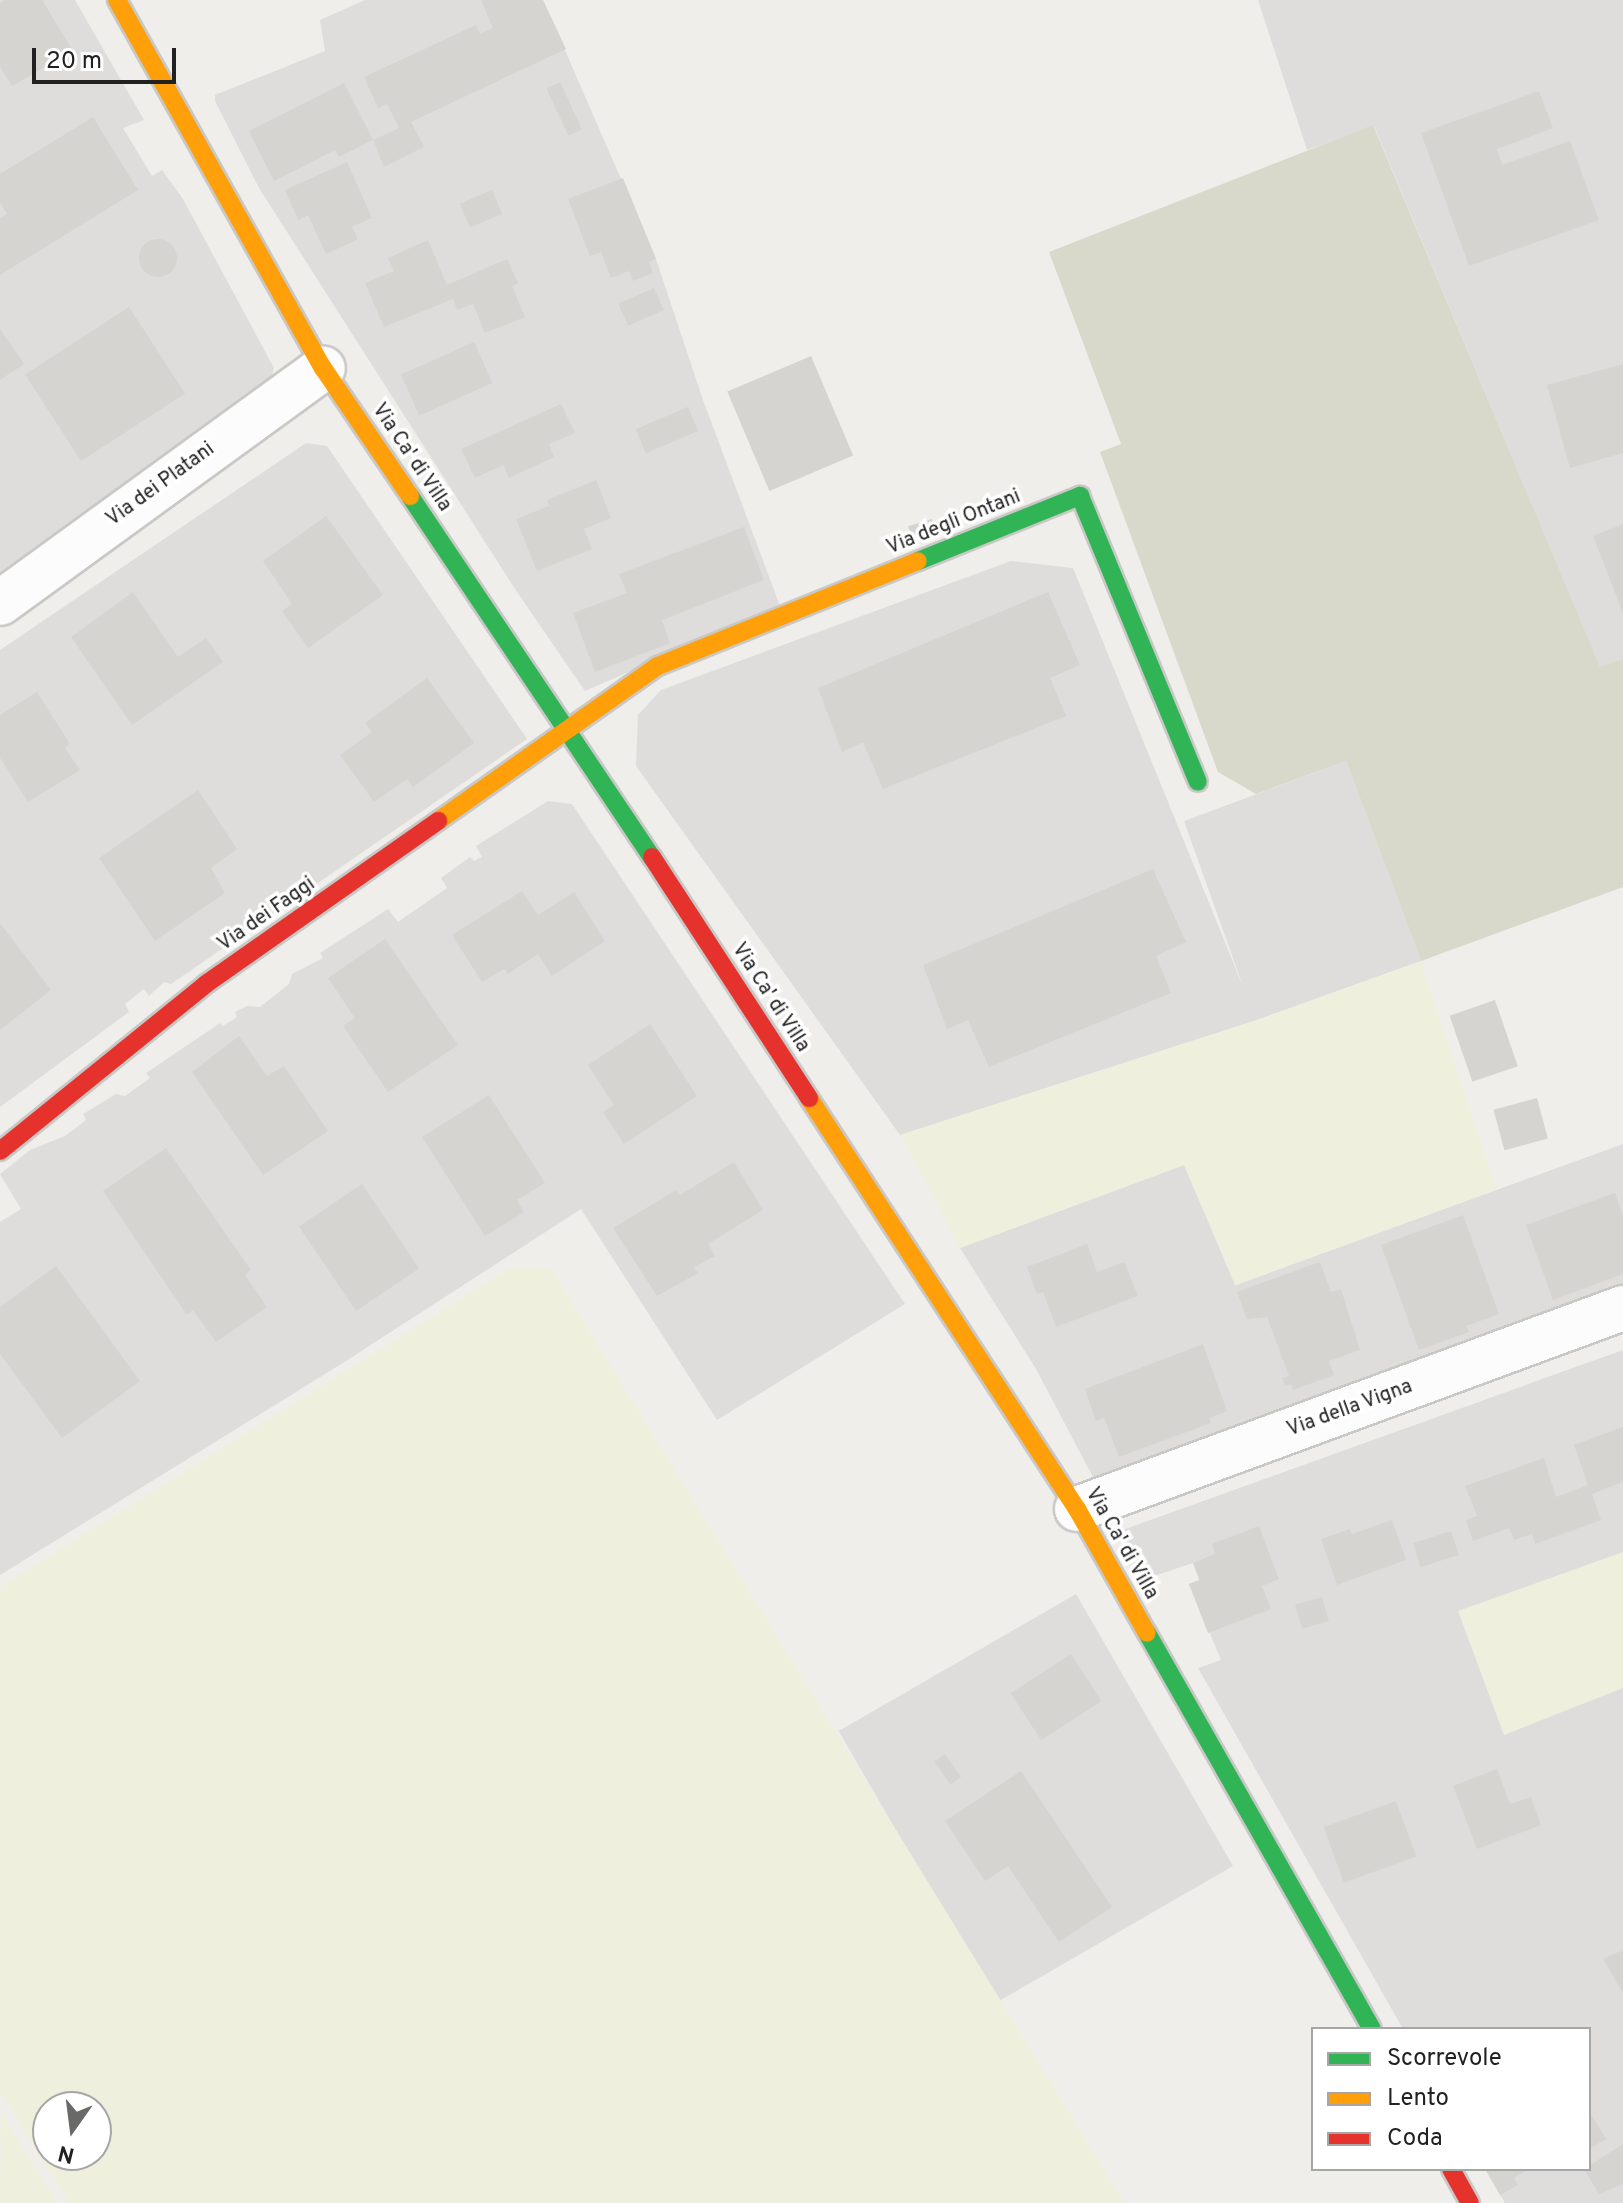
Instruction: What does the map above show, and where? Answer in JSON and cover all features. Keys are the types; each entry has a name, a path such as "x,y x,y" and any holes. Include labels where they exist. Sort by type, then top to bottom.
{"street":[{"name":"Via Ca' di Villa","path":"117,0 323,368 570,730 1077,1509 1371,2027"},
{"name":"Via dei Platani","path":"0,603 323,368"},
{"name":"Via degli Ontani","path":"570,730 658,666 1080,496 1198,782"},
{"name":"Via dei Faggi","path":"0,1151 206,984 570,730"},
{"name":"Via della Vigna","path":"1077,1509 1623,1308"},
{"path":"1452,2171 1470,2203"}],"shaded area":[{"path":"0,0 75,0 144,120 123,128 152,176 162,170 183,199 274,368 270,382 0,576"},
{"path":"365,0 543,0 656,259 703,400 780,606 585,691 515,589 259,188 215,101 215,95 325,51 320,20"},
{"path":"1258,0 1623,0 1623,659 1600,668 1374,126 1307,150"},
{"path":"1373,125 1600,667 1623,659 1623,887 1421,961 1346,761 1256,794 1218,772 1100,452 1121,444 1049,252"},
{"path":"306,443 327,446 527,739 171,984 164,982 149,996 144,989 125,1004 129,1012 0,1107 0,650"},
{"path":"1011,561 1073,568 1244,989 1184,821 1346,761 1421,961 1257,1020 900,1135 636,766 638,715 661,690"},
{"path":"548,801 572,804 905,1304 717,1420 581,1209 346,1361 0,1575 0,1222 21,1209 0,1174 30,1150 65,1136 86,1120 83,1114 116,1094 125,1096 150,1078 146,1073 220,1023 223,1026 237,1017 235,1012 247,1006 260,1007 289,984 292,974 323,958 320,953 388,909 398,922 447,888 441,878 470,857 474,861 482,857 476,846"},
{"path":"1623,1144 1623,1302 1103,1496 1036,1369 960,1248 1184,1165 1236,1285"},
{"path":"1623,1350 1623,2203 1505,2203 1486,2171 1591,2171 1591,2027 1402,2027 1198,1668 1221,1660 1189,1584 1199,1580 1193,1563 1148,1578 1120,1531"},
{"path":"1076,1594 1233,1866 996,2003 839,1731"}],"green space":[{"path":"1421,961 1497,1189 1235,1285 1184,1165 960,1248 900,1135 1257,1020"},
{"path":"512,1267 551,1268 1125,2203 69,2203 49,2171 112,2171 112,2091 32,2091 32,2143 0,2092 0,1587"},
{"path":"1623,1552 1623,1688 1504,1735 1458,1611"},
{"path":"1,2112 32,2162 32,2171 37,2171 57,2203 0,2203"}],"building":[{"path":"5,0 42,0 73,51 12,86 0,67 0,3"},
{"path":"481,0 543,0 566,49 411,122 424,147 384,167 373,140 399,128 387,104 378,108 364,77 476,25 480,34 493,28"},
{"path":"560,82 582,129 568,135 546,88"},
{"path":"344,83 373,140 339,157 335,150 274,181 249,131"},
{"path":"1539,91 1553,128 1497,149 1502,165 1570,141 1599,220 1469,266 1421,133"},
{"path":"93,117 138,190 0,275 0,218 7,214 0,202 0,174"},
{"path":"347,162 372,218 352,227 358,239 326,254 308,215 298,220 285,190"},
{"path":"623,178 656,259 649,262 653,273 633,281 629,271 611,278 601,252 590,256 568,199"},
{"path":"492,190 502,214 470,228 460,204"},
{"path":"158,239 172,244 177,258 172,272 158,277 144,272 139,258 144,244"},
{"path":"428,240 447,285 507,259 518,283 512,286 525,317 485,333 473,304 457,310 453,299 384,327 365,283 394,271 388,258"},
{"path":"654,288 664,310 628,326 618,304"},
{"path":"129,307 185,393 81,461 25,375"},
{"path":"0,329 24,364 0,380"},
{"path":"474,342 492,383 419,416 401,375"},
{"path":"811,356 853,455 769,491 727,392"},
{"path":"1623,364 1623,453 1570,468 1547,385"},
{"path":"561,404 575,433 549,444 554,457 509,478 503,465 475,478 461,449"},
{"path":"688,407 698,431 646,453 636,429"},
{"path":"596,480 611,518 584,529 592,549 537,571 516,519 549,506 547,500"},
{"path":"326,516 383,595 308,648 282,611 292,604 263,561"},
{"path":"932,519 936,532 912,540 908,526"},
{"path":"1623,524 1623,613 1593,536"},
{"path":"744,527 764,580 662,620 670,643 595,672 573,613 627,593 619,574"},
{"path":"133,592 178,657 206,638 223,662 132,725 71,637"},
{"path":"1048,592 1080,665 1050,678 1066,716 883,789 863,742 842,752 818,688"},
{"path":"427,678 474,743 413,787 407,779 374,802 340,755 372,732 365,723"},
{"path":"37,692 70,744 65,748 80,770 28,802 0,758 0,715"},
{"path":"198,790 237,849 211,868 225,893 155,941 99,858"},
{"path":"1153,869 1186,942 1156,956 1171,993 989,1067 968,1020 947,1029 923,965"},
{"path":"522,891 538,915 574,892 605,941 552,976 538,954 508,974 504,969 482,982 452,935"},
{"path":"0,923 51,990 0,1030"},
{"path":"385,939 458,1045 388,1092 343,1026 355,1018 328,978"},
{"path":"1495,1000 1518,1066 1472,1082 1450,1016"},
{"path":"650,1024 697,1096 624,1144 603,1112 614,1105 588,1065"},
{"path":"239,1036 267,1076 284,1066 328,1131 263,1175 192,1072"},
{"path":"489,1095 545,1183 517,1200 524,1212 485,1236 422,1137"},
{"path":"1537,1098 1548,1139 1504,1150 1494,1110"},
{"path":"166,1148 251,1270 245,1275 267,1307 216,1342 193,1310 187,1315 103,1191"},
{"path":"734,1162 763,1210 708,1244 715,1256 694,1267 698,1273 657,1296 613,1228 676,1190 680,1195"},
{"path":"362,1184 419,1269 356,1311 299,1226"},
{"path":"1615,1193 1623,1215 1623,1274 1553,1300 1526,1225"},
{"path":"1463,1215 1499,1314 1466,1326 1469,1332 1419,1350 1381,1245"},
{"path":"1087,1244 1097,1272 1124,1262 1138,1296 1056,1327 1043,1292 1037,1294 1027,1267"},
{"path":"1320,1262 1331,1292 1341,1289 1360,1350 1329,1361 1334,1375 1293,1390 1291,1384 1285,1386 1282,1378 1289,1376 1267,1317 1247,1319 1237,1292"},
{"path":"56,1266 140,1381 62,1438 0,1354 0,1307"},
{"path":"1203,1344 1227,1411 1209,1418 1211,1423 1119,1457 1104,1418 1096,1421 1085,1389"},
{"path":"1623,1427 1623,1482 1592,1494 1601,1520 1535,1544 1532,1534 1514,1540 1509,1528 1473,1541 1466,1520 1477,1516 1465,1486 1544,1458 1556,1497 1588,1485 1574,1445"},
{"path":"1392,1520 1406,1560 1337,1585 1321,1539 1350,1529 1352,1534"},
{"path":"1259,1526 1279,1579 1262,1586 1271,1609 1208,1633 1189,1584 1200,1580 1193,1563 1215,1554 1212,1544"},
{"path":"1451,1531 1459,1555 1421,1567 1413,1543"},
{"path":"1322,1597 1329,1621 1302,1629 1295,1605"},
{"path":"1071,1654 1101,1701 1041,1740 1011,1693"},
{"path":"945,1754 961,1777 950,1784 934,1761"},
{"path":"1497,1769 1510,1804 1531,1797 1541,1825 1477,1849 1453,1786"},
{"path":"1021,1771 1112,1907 1059,1942 1008,1866 985,1881 945,1821"},
{"path":"1396,1801 1416,1856 1344,1883 1324,1827"},
{"path":"1623,1950 1623,1993 1603,1959"},
{"path":"1591,2114 1606,2139 1591,2148"},
{"path":"1623,2144 1623,2184 1599,2194 1585,2171 1591,2171 1591,2165"},
{"path":"1486,2171 1526,2171 1514,2178 1518,2185 1500,2195"}],"traffic: fast":[{"path":"410,496 652,857"},
{"path":"918,561 1080,496 1198,782"},
{"path":"1147,1633 1371,2027"}],"traffic: slow":[{"path":"117,0 323,368 410,496"},
{"path":"438,821 658,666 918,561"},
{"path":"809,1098 1077,1509 1147,1633"}],"traffic: jam":[{"path":"0,1151 206,984 438,821"},
{"path":"652,857 809,1098"},
{"path":"1452,2171 1470,2203"}]}
